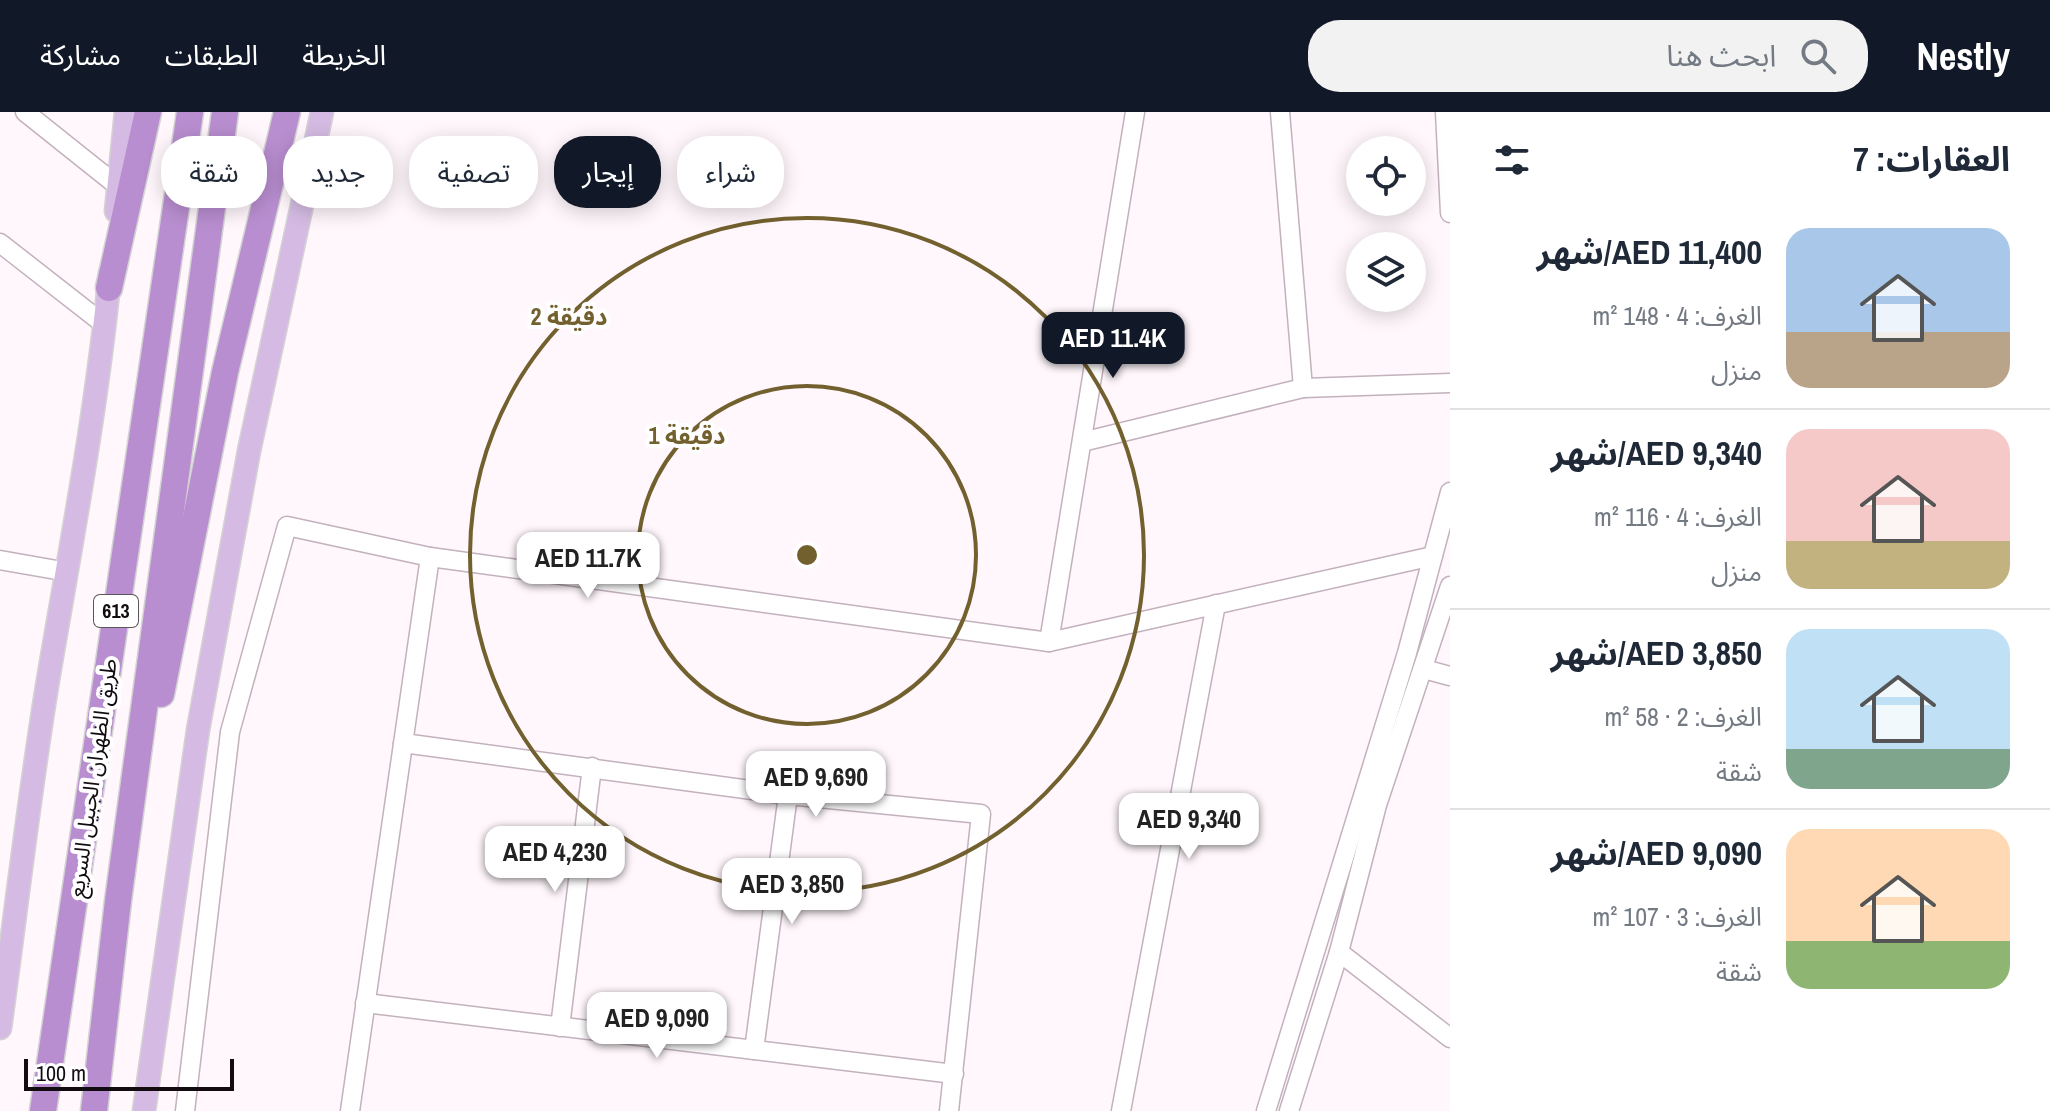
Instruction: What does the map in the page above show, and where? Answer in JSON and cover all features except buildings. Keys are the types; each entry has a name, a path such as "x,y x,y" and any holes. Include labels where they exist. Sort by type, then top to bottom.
{"highway":[{"path":"109,288 148,112"},
{"name":"طريق الظهران الجبيل السريع","path":"43,1111 190,112"},
{"name":"طريق الظهران الجبيل السريع","path":"94,1111 118,901 225,112"},
{"path":"118,901 225,372 287,112"}],"main road":[{"name":"613","path":"0,1028 48,681 68,572 105,325 126,112"},
{"path":"144,1111 198,730 249,451 322,112"}],"street":[{"path":"25,112 119,187"},
{"path":"1049,642 1135,112"},
{"path":"1280,112 1303,388"},
{"path":"1445,112 1450,213"},
{"path":"0,243 105,325"},
{"path":"1082,442 1303,388 1450,383"},
{"path":"1266,1111 1407,653 1450,492"},
{"path":"185,1111 230,732 287,526 430,557 1049,642 1433,556"},
{"path":"350,1111 430,557"},
{"path":"0,560 68,572"},
{"path":"1293,1109 1339,952 1377,805 1450,586"},
{"path":"1121,1111 1216,604"},
{"path":"1424,669 1450,676"},
{"path":"403,743 788,795 981,814 949,1111"},
{"path":"560,1027 592,767"},
{"path":"754,1050 788,795"},
{"path":"1339,952 1450,1038"},
{"path":"365,1003 954,1074"}]}
